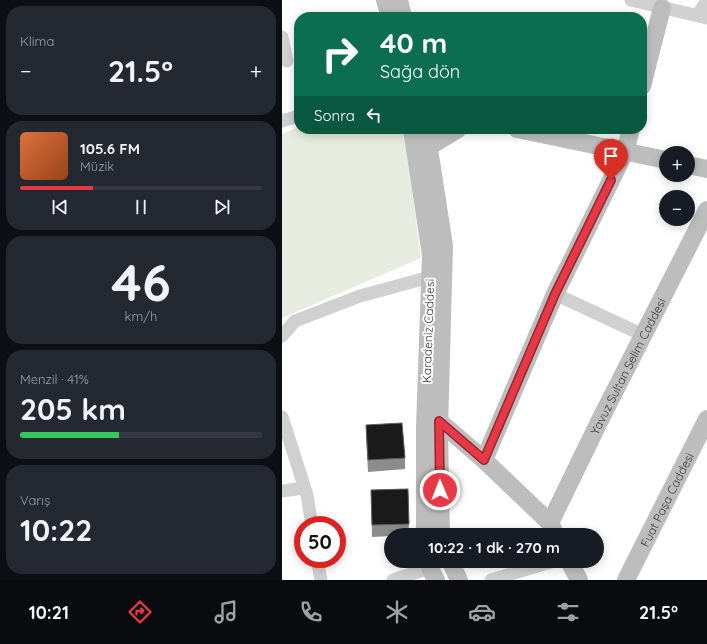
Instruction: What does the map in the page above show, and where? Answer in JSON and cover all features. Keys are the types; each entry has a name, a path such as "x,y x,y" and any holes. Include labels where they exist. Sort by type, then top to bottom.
{"street":[{"path":"385,0 389,12"},
{"path":"399,0 402,12"},
{"path":"631,0 702,17 707,1"},
{"path":"647,66 662,8"},
{"path":"282,37 289,60"},
{"path":"282,121 294,117"},
{"name":"Karadeniz Caddesi","path":"413,134 431,254 425,427 425,528"},
{"path":"428,137 439,134"},
{"path":"540,134 659,159"},
{"path":"484,460 555,294 625,152 630,134"},
{"name":"Karadeniz Caddesi","path":"428,137 444,246 439,421 440,528"},
{"path":"695,166 707,169"},
{"name":"Yavuz Sultan Selim Caddesi","path":"553,528 643,335 707,210"},
{"path":"282,336 295,321 360,296 430,277"},
{"path":"555,294 643,335"},
{"path":"282,417 304,488 310,516"},
{"name":"Fuat Paşa Caddesi","path":"626,580 707,418"},
{"path":"439,421 484,460 552,528"},
{"path":"282,491 304,488"},
{"path":"318,568 320,580"},
{"path":"453,568 459,580"},
{"path":"491,580 531,568"},
{"path":"573,568 579,580"},
{"path":"393,580 432,570"}],"shaded area":[{"path":"294,129 294,134 405,134 421,258 282,318 282,134"}],"building":[{"path":"402,423 405,458 368,460 366,425"},
{"path":"408,489 409,524 372,525 371,490"}],"route":[{"path":"440,490 439,421 484,460 555,294 611,180"}]}
